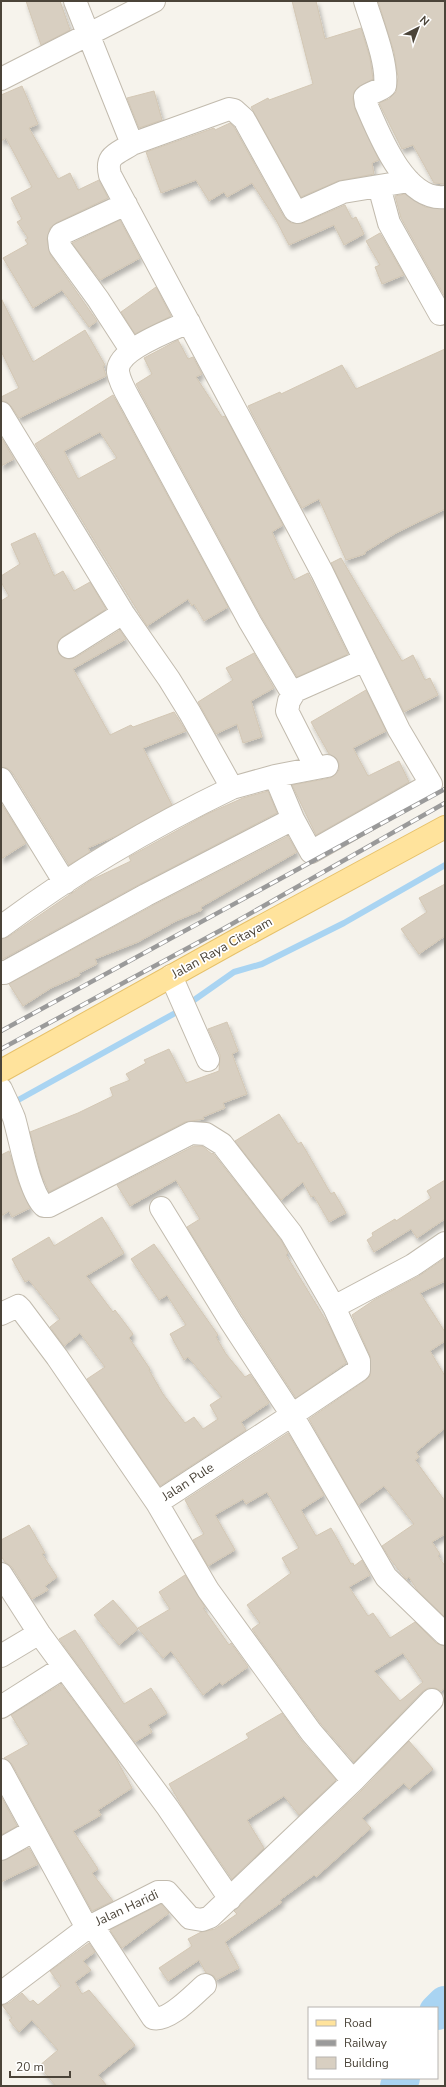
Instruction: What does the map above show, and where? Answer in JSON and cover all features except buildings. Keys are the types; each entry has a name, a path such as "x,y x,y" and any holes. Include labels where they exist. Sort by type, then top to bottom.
{"main road":[{"name":"Jalan Raya Citayam","path":"1,1071 175,985 445,827"}],"street":[{"path":"75,1 132,144"},
{"path":"1,79 154,1"},
{"path":"364,1 378,44 386,80 385,86 381,90 370,92 365,97 366,104 398,169 409,181 427,195 437,198 445,197"},
{"path":"275,776 293,819 311,852 431,784 399,730 322,572 110,175 108,165 110,158 132,144 229,109 234,110 244,119 295,211 298,212 343,192 409,181"},
{"path":"379,186 389,223 440,314"},
{"path":"126,204 61,234 59,242 60,247 98,300 131,350"},
{"path":"188,322 131,350 122,358 119,365 120,379 250,622 285,684 295,691"},
{"path":"1,413 123,613 177,692 232,788"},
{"path":"69,647 123,613"},
{"path":"1,926 65,882 131,840 178,814 232,788 275,776 322,767 287,711 289,701 295,691 365,660"},
{"path":"1,779 65,882"},
{"path":"1,972 4,973 146,895 293,819"},
{"path":"175,985 208,1060"},
{"path":"1,1089 14,1118 23,1156 37,1195 42,1204 47,1207 190,1133 206,1134 222,1144 291,1233 334,1307 412,1265 445,1243"},
{"path":"161,1208 292,1415 386,1577 445,1634"},
{"name":"Jalan Pule","path":"1,1314 15,1307 21,1309 57,1357 157,1503 359,1370 359,1361 334,1307"},
{"path":"157,1503 208,1590 311,1732 353,1781"},
{"path":"1,1574 64,1667 168,1808 230,1899"},
{"path":"1,1656 31,1638"},
{"path":"1,1707 64,1667"},
{"name":"Jalan Haridi","path":"1,1994 89,1927 158,1892 167,1892 190,1918 202,1920 210,1917 353,1781 432,1700"},
{"path":"1,1770 33,1831 89,1927 153,2018 157,2019 167,2017 205,1985"},
{"path":"1,1849 33,1831"}],"waterway":[{"path":"11,1104 177,1012 234,972 262,964 344,923 445,865"},
{"path":"438,2011 445,2004"},
{"path":"398,2086 402,2079"}],"railway":[{"path":"1,1031 445,789"},
{"path":"1,1049 223,929 445,803"}]}
